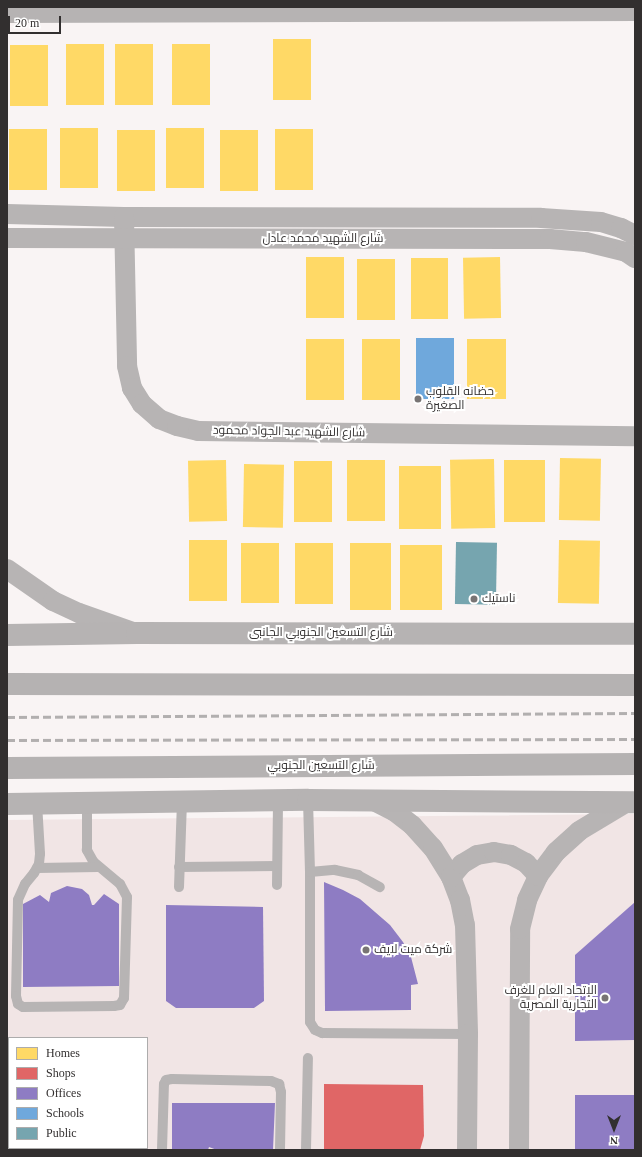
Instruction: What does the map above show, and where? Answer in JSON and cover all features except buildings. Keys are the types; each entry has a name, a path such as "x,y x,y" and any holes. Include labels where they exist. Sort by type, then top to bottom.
{"highway":[{"path":"7,684 635,685"},
{"name":"شارع التسعين الجنوبي","path":"7,768 635,764"}],"street":[{"path":"7,12 635,10"},
{"name":"شارع الشهيد محمد عادل","path":"7,214 124,217 534,217 601,222 621,228 635,235"},
{"name":"شارع الشهيد عبد الجواد محمود","path":"124,217 127,366 132,388 142,404 159,419 177,426 198,431 635,436"},
{"path":"394,217 395,239"},
{"name":"شارع الشهيد محمد عادل","path":"7,238 570,240 586,242 626,252 635,258"},
{"path":"7,569 54,601 79,613 137,633"},
{"name":"شارع التسعين الجنوبي الجانبى","path":"7,635 137,633 635,634"},
{"path":"7,804 278,800 631,802"},
{"path":"374,801 394,811 412,825 433,848 451,877 460,900 465,925 468,1034 467,1150"},
{"path":"519,1150 520,929 527,900 538,876 556,852 579,831 631,802"},
{"path":"451,877 462,864 477,855 494,852 511,854 526,863 538,876"}],"lane":[{"path":"277,885 278,800"},
{"path":"308,800 310,872 310,1022 315,1030 322,1034 468,1034"},
{"path":"179,887 182,802"},
{"path":"37,803 40,854 37,868 25,884 18,900 16,996 18,1004 23,1007 114,1006 120,1005 124,998 127,897 120,884 98,867 87,850 87,803"},
{"path":"179,867 277,866"},
{"path":"37,868 98,867"},
{"path":"310,872 334,870 358,875 380,887"},
{"path":"306,1150 308,1058"},
{"path":"162,1150 164,1084 166,1080 172,1079 271,1081 279,1084 282,1092 280,1150"}],"shaded area":[{"path":"635,814 635,1150 7,1150 7,820"}],"railway":[{"path":"7,717 635,713"},
{"path":"7,740 635,739"}],"place":[{"name":"حضانه القلوب الصغيرة","path":"418,399"},
{"name":"ناستيك","path":"474,599"},
{"name":"شركة ميت لايف","path":"366,950"},
{"name":"الإتحاد العام للغرف التجارية المصرية","path":"605,998"}]}
